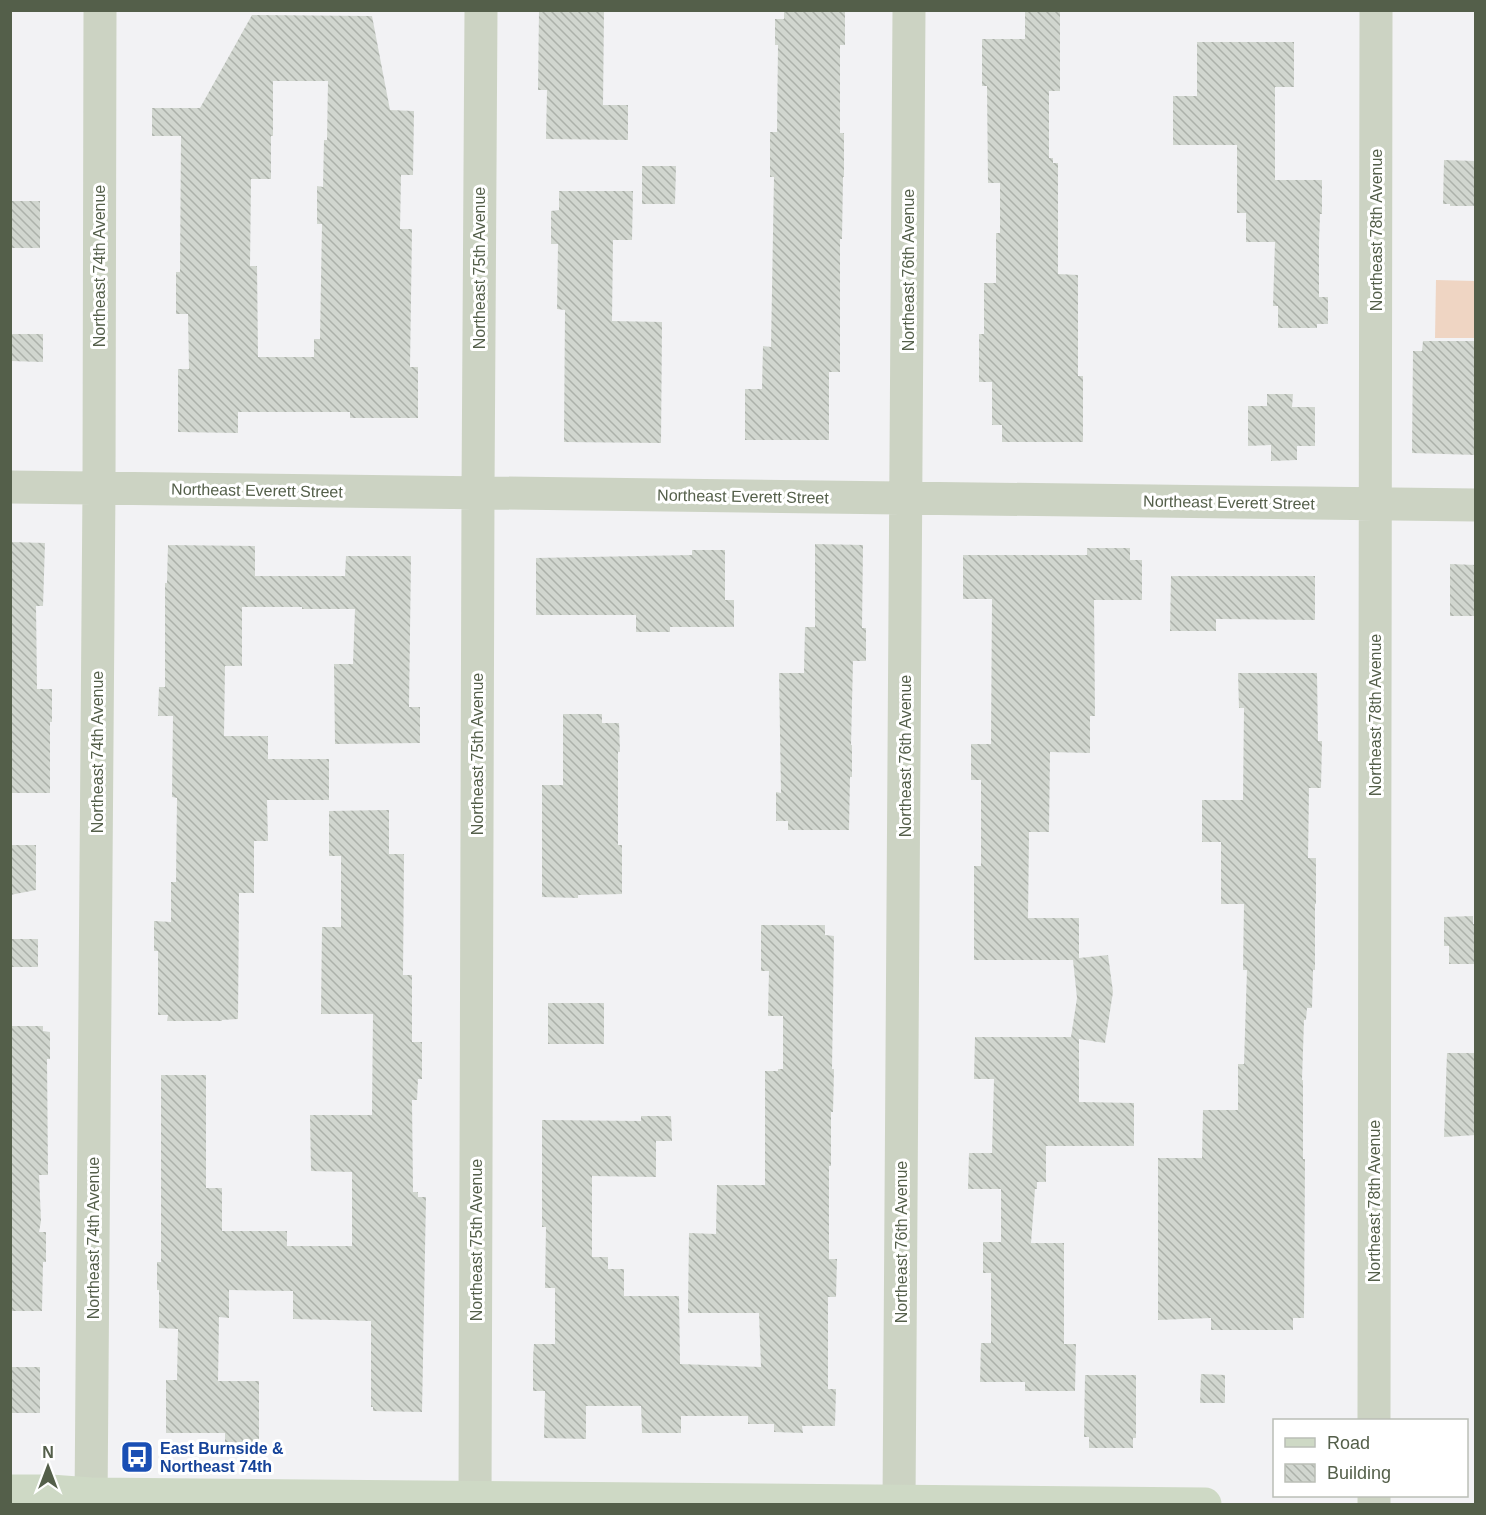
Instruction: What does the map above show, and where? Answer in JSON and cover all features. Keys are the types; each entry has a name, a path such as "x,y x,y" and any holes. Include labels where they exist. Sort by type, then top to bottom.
{"street":[{"name":"Northeast 74th Avenue","path":"91,1499 99,487 100,10"},
{"name":"Northeast 75th Avenue","path":"476,1501 481,10"},
{"name":"Northeast 76th Avenue","path":"899,1503 909,10"},
{"name":"Northeast 78th Avenue","path":"1374,1419 1376,10"},
{"name":"Northeast Everett Street","path":"10,487 1476,506"},
{"path":"10,1491 50,1491 91,1499 1205,1504"}],"shaded area":[{"path":"1436,280 1475,281 1475,338 1435,338"}],"building":[{"path":"539,10 604,10 603,105 628,105 628,140 546,139 547,90 538,90"},
{"path":"784,10 845,10 845,45 840,45 840,133 844,133 844,177 842,239 840,239 840,372 829,372 829,440 745,440 745,389 762,389 763,346 771,347 774,177 770,177 770,132 777,132 778,45 775,45 775,19 784,19"},
{"path":"1025,10 1060,10 1060,91 1049,91 1049,158 1053,158 1053,163 1058,163 1058,274 1078,275 1078,376 1083,376 1083,442 1002,442 1002,425 992,425 992,382 979,382 979,334 984,334 984,283 996,283 996,233 1000,233 1000,183 988,183 987,86 982,86 982,39 1025,39"},
{"path":"252,15 372,16 390,110 414,111 413,175 401,175 400,229 412,229 410,367 418,367 418,418 350,418 350,412 238,412 238,433 178,432 178,369 189,369 188,314 176,314 176,272 180,272 181,136 152,136 152,108 200,108","holes":["273,81 328,81 323,187 317,186 317,224 322,224 320,339 314,339 314,357 258,357 257,266 250,266 251,179 271,179"]},
{"path":"1197,42 1294,42 1294,87 1275,87 1275,180 1322,180 1319,297 1328,297 1328,324 1317,324 1317,328 1278,328 1278,306 1273,306 1275,242 1246,242 1246,213 1237,213 1237,145 1173,145 1173,96 1197,96"},
{"path":"1444,160 1476,161 1476,206 1443,204"},
{"path":"642,166 676,166 675,204 642,204"},
{"path":"559,191 633,191 632,240 613,240 612,321 662,322 661,443 564,442 565,310 557,309 558,244 551,244 551,211 559,210"},
{"path":"10,201 40,201 40,248 10,248"},
{"path":"10,334 43,334 43,362 10,361"},
{"path":"1423,341 1476,341 1476,455 1412,453 1413,351 1422,351"},
{"path":"1267,394 1293,394 1292,407 1315,407 1315,446 1297,446 1297,460 1271,461 1271,445 1248,446 1248,406 1267,406"},
{"path":"10,542 45,543 43,606 36,606 37,689 52,689 50,793 10,793"},
{"path":"815,544 863,545 862,628 866,628 866,661 853,661 849,830 788,830 788,821 776,821 776,792 781,793 779,673 804,673 805,627 815,627"},
{"path":"168,545 255,546 255,576 345,576 346,556 411,556 409,707 420,707 420,743 335,744 334,664 353,664 355,609 242,607 242,666 225,666 224,736 268,736 268,759 329,759 329,800 267,800 268,841 254,841 254,893 239,893 238,1019 167,1021 168,1015 158,1015 158,951 154,951 154,921 171,922 171,882 176,882 177,798 172,797 173,716 158,716 159,687 165,687 165,583 167,583"},
{"path":"1087,548 1130,548 1130,560 1142,560 1142,600 1094,600 1095,716 1090,716 1090,753 1050,752 1049,832 1029,832 1028,918 1079,918 1079,958 1108,955 1113,992 1105,1043 1079,1039 1079,1102 1134,1103 1134,1146 1046,1146 1046,1182 1037,1182 1037,1189 1035,1189 1031,1243 1064,1243 1064,1344 1076,1344 1075,1391 1025,1391 1025,1382 980,1382 981,1343 991,1343 991,1273 983,1273 983,1242 1001,1242 1001,1189 968,1189 969,1153 992,1153 994,1079 974,1079 975,1037 1071,1037 1077,998 1073,960 974,960 974,866 981,866 981,780 971,780 971,744 991,744 992,599 963,599 963,555 1087,555"},
{"path":"692,550 725,550 725,600 734,600 734,627 670,627 670,632 636,632 636,615 536,615 536,558 692,555"},
{"path":"1450,564 1476,565 1476,616 1450,616"},
{"path":"1171,576 1315,576 1315,620 1216,619 1216,631 1170,631"},
{"path":"1238,673 1317,673 1318,741 1322,741 1321,788 1309,788 1308,858 1316,858 1315,970 1313,970 1312,1008 1307,1008 1306,1020 1304,1020 1302,1080 1303,1159 1305,1159 1304,1318 1293,1318 1293,1330 1211,1330 1211,1318 1158,1320 1158,1158 1202,1158 1203,1110 1238,1110 1238,1064 1244,1064 1247,970 1243,970 1244,904 1221,904 1221,842 1202,842 1202,800 1243,800 1244,708 1239,708"},
{"path":"563,714 602,714 602,723 619,723 618,845 622,845 622,894 578,895 578,898 542,897 542,785 563,785"},
{"path":"389,810 389,854 404,854 403,975 412,975 412,1042 422,1042 422,1079 418,1079 417,1100 412,1100 413,1192 418,1192 418,1197 426,1197 422,1412 373,1411 371,1407 371,1321 293,1319 293,1291 229,1290 229,1318 219,1317 218,1381 259,1381 259,1443 225,1442 225,1433 166,1433 166,1380 177,1380 178,1329 159,1328 157,1262 161,1262 161,1075 206,1075 206,1188 222,1188 222,1231 287,1231 287,1246 352,1246 352,1172 311,1171 310,1115 372,1115 373,1014 321,1014 322,927 341,927 341,856 329,856 329,811"},
{"path":"10,845 36,845 36,890 10,895"},
{"path":"1473,916 1473,924 1476,924 1476,964 1449,964 1449,946 1444,946 1444,917"},
{"path":"761,925 825,925 825,935 834,936 832,1069 834,1069 831,1166 829,1166 829,1259 837,1259 836,1297 828,1297 828,1389 836,1389 835,1426 802,1426 803,1433 774,1432 774,1424 748,1424 748,1416 681,1416 681,1433 642,1433 641,1406 586,1406 586,1439 544,1438 545,1391 533,1391 533,1357 534,1344 555,1344 555,1288 545,1288 546,1227 542,1227 542,1120 641,1121 641,1116 671,1116 672,1141 656,1141 656,1177 592,1176 592,1257 608,1257 608,1269 624,1269 624,1296 679,1296 680,1364 761,1367 759,1313 688,1313 689,1233 716,1234 717,1185 765,1185 765,1071 783,1069 783,1016 768,1016 769,971 761,971"},
{"path":"10,939 38,939 38,967 10,967"},
{"path":"548,1003 604,1003 604,1044 548,1044"},
{"path":"10,1026 43,1026 43,1031 50,1032 50,1059 47,1059 48,1175 39,1175 41,1221 39,1232 46,1232 42,1311 10,1311"},
{"path":"1447,1053 1476,1053 1476,1135 1444,1137"},
{"path":"10,1367 40,1367 40,1413 10,1413"},
{"path":"1201,1374 1225,1375 1225,1403 1200,1403"},
{"path":"1085,1375 1136,1375 1136,1438 1133,1438 1133,1448 1089,1448 1089,1437 1084,1437"}],"place":[{"name":"East Burnside & Northeast 74th","path":"137,1457"}]}
